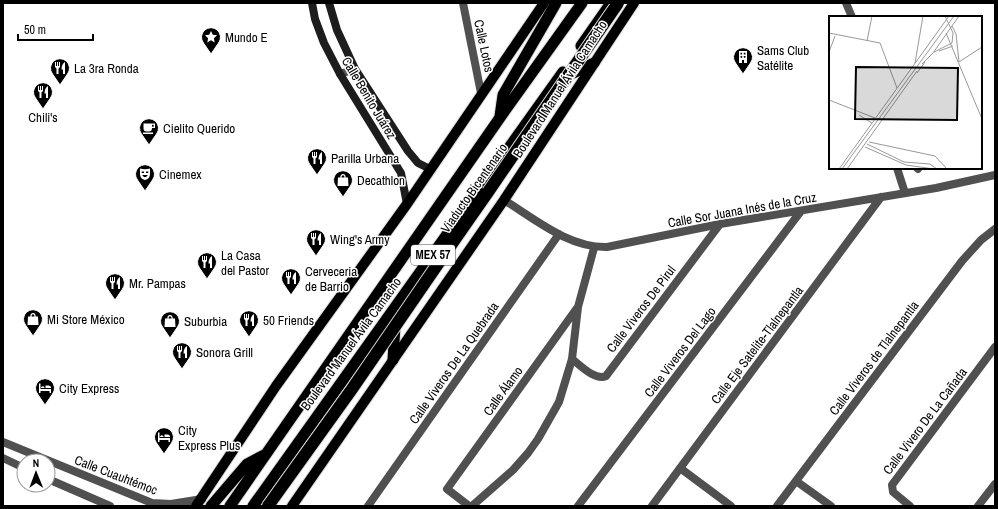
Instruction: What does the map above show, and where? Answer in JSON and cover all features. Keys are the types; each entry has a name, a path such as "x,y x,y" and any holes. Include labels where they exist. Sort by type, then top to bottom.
{"highway":[{"path":"499,118 503,95 556,3"},
{"name":"Boulevard Manuel Ávila Camacho","path":"230,506 499,118 582,3"},
{"name":"Boulevard Manuel Ávila Camacho","path":"253,506 557,81 611,3"},
{"name":"Viaducto Bicentenario","path":"268,506 352,389 618,3"},
{"path":"557,81 594,63"},
{"path":"393,360 396,307"},
{"path":"210,506 247,464 267,454"}],"main road":[{"name":"Calle Benito Juárez","path":"312,3 315,19 324,43 340,74 401,173 407,204"},
{"name":"Calle Benito Juárez","path":"329,3 337,30 355,69 408,151 418,163 430,169"},
{"path":"199,502 230,452 407,204 481,93 544,3"},
{"name":"Boulevard Manuel Ávila Camacho","path":"292,506 504,200 634,3"}],"street":[{"name":"Calle Lotos","path":"463,3 481,93"},
{"path":"846,3 852,16"},
{"path":"340,74 355,69"},
{"path":"897,169 905,193"},
{"name":"Calle Sor Juana Inés de la Cruz","path":"504,200 559,234 594,248 607,247 720,224 881,198 995,175"},
{"name":"Calle Eje Satelite-Tlalnepantla","path":"652,506 881,198"},
{"name":"Calle Viveros Del Lago","path":"578,506 800,211"},
{"name":"Calle Viveros De Pirul","path":"572,359 596,376 602,378 606,376 720,224"},
{"name":"Calle Viveros de Tlalnepantla","path":"777,506 962,261 995,229"},
{"name":"Calle Viveros De La Quebrada","path":"368,506 559,234"},
{"path":"472,506 513,470 538,439 559,402 572,359 578,307 594,248"},
{"name":"Calle Álamo","path":"468,506 446,489 578,307"},
{"name":"Calle Vivero De La Cañada","path":"910,506 893,492 892,485 995,347"},
{"name":"Calle Cuauhtémoc","path":"3,442 152,503 171,504 199,502"},
{"path":"3,458 16,464"},
{"path":"680,468 731,506"},
{"path":"796,481 831,506"},
{"path":"56,482 110,506"},
{"path":"978,506 995,484"}],"place":[{"name":"Mundo E","path":"211,54"},
{"name":"Sams Club Satélite","path":"743,74"},
{"name":"La 3ra Ronda","path":"60,85"},
{"name":"Chili's","path":"43,109"},
{"name":"Cielito Querido","path":"149,145"},
{"name":"Parilla Urbana","path":"317,175"},
{"name":"Cinemex","path":"145,191"},
{"name":"Decathlon","path":"343,197"},
{"name":"Wing's Army","path":"316,256"},
{"name":"La Casa del Pastor","path":"207,279"},
{"name":"Cerveceria de Barrio","path":"291,295"},
{"name":"Mr. Pampas","path":"115,300"},
{"name":"Mi Store México","path":"33,336"},
{"name":"50 Friends","path":"249,337"},
{"name":"Suburbia","path":"170,338"},
{"name":"Sonora Grill","path":"182,369"},
{"name":"City Express","path":"45,405"},
{"name":"City Express Plus","path":"164,454"}]}
